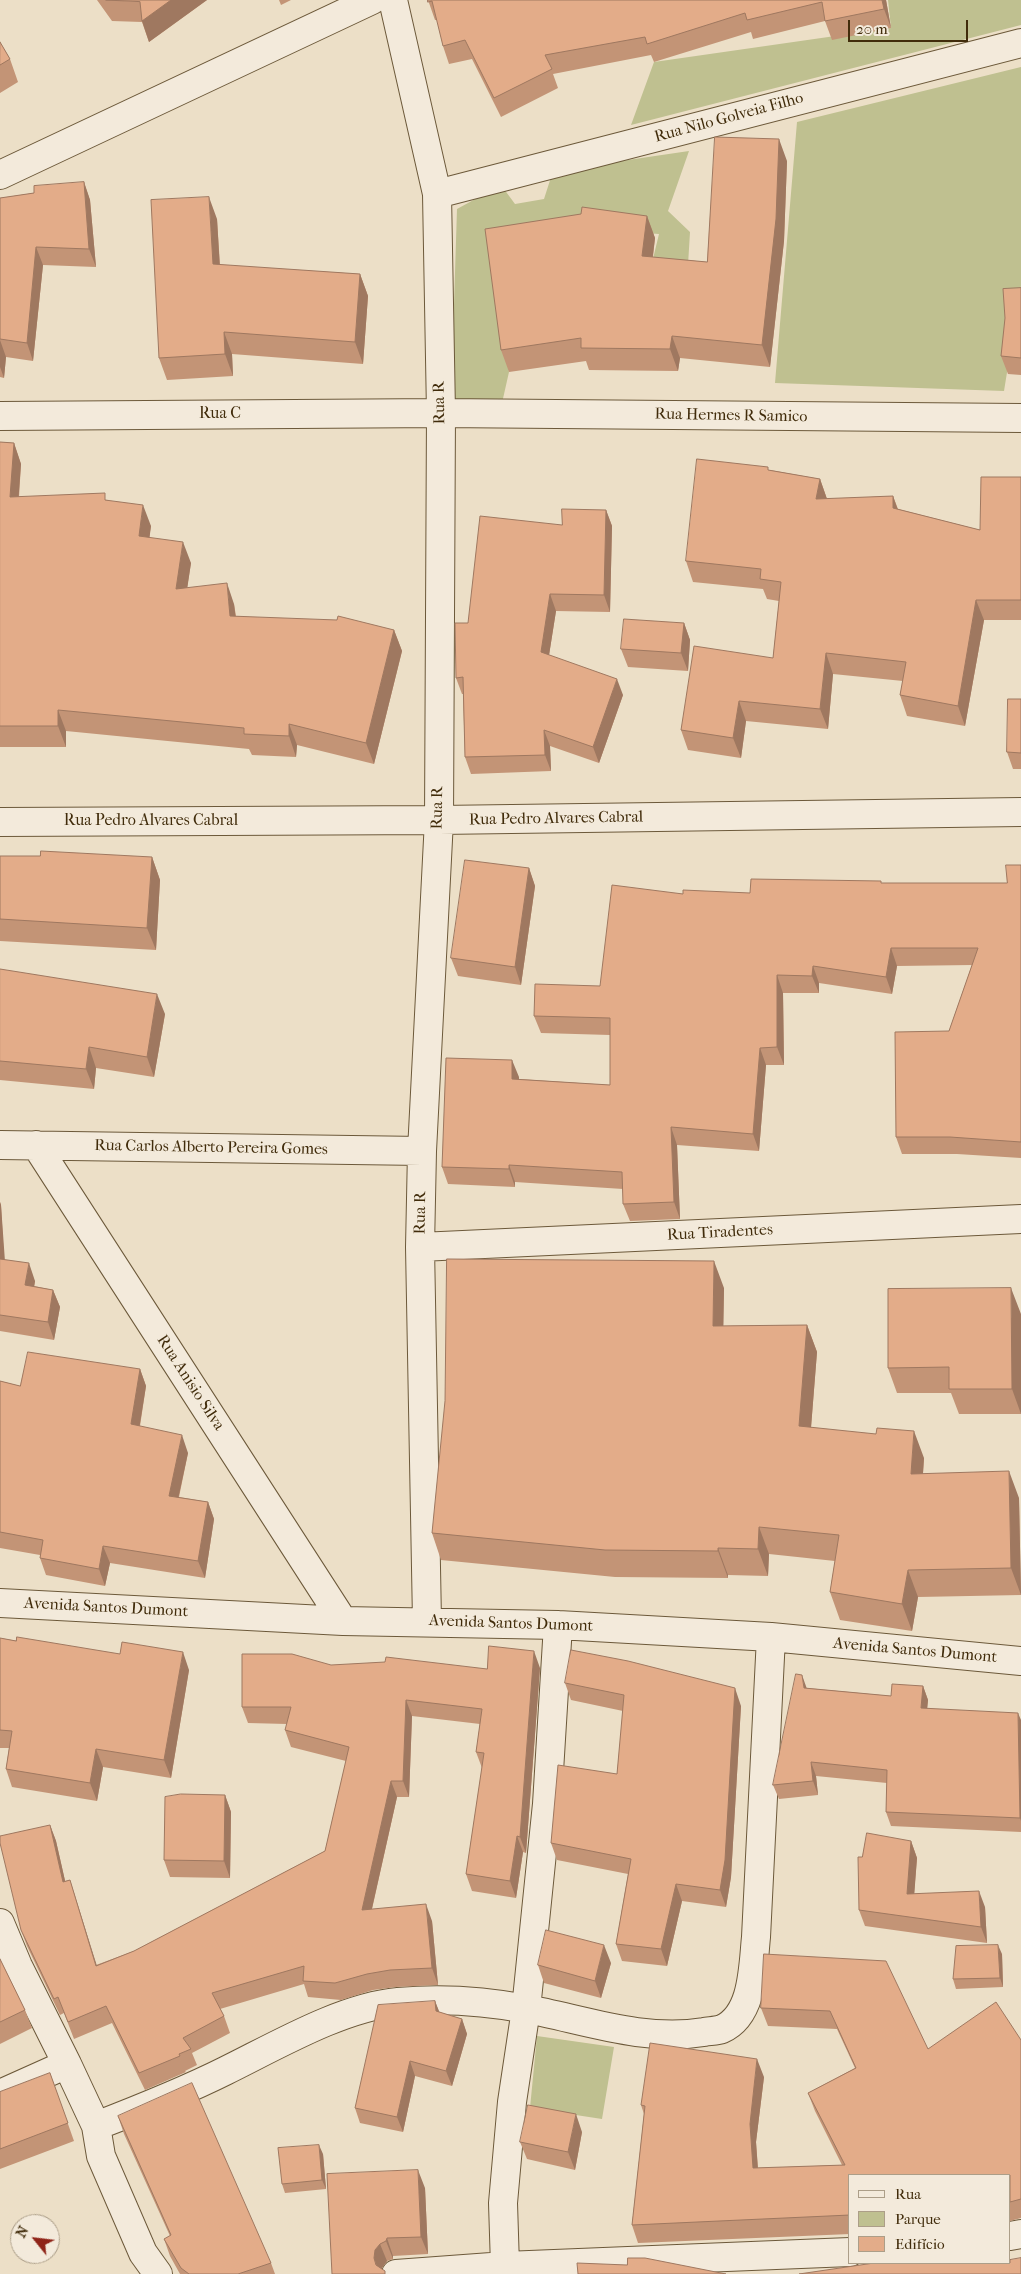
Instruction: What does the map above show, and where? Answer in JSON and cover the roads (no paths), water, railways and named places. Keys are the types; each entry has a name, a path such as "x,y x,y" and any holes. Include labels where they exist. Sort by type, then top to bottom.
{"street":[{"path":"0,175 372,0"},
{"name":"Rua R","path":"392,0 437,194 440,413 439,820 422,1151 420,1247 427,1621"},
{"name":"Rua Nilo Golveia Filho","path":"437,194 1021,43"},
{"name":"Rua C","path":"0,416 440,413"},
{"name":"Rua Hermes R Samico","path":"440,413 1021,418"},
{"name":"Rua Pedro Alvares Cabral","path":"0,822 439,820 1021,812"},
{"name":"Rua Carlos Alberto Pereira Gomes","path":"0,1145 422,1151"},
{"name":"Rua Anisio Silva","path":"36,1145 343,1620"},
{"name":"Rua Tiradentes","path":"420,1247 1021,1219"},
{"name":"Avenida Santos Dumont","path":"0,1603 343,1620 558,1625 771,1637 1021,1661"},
{"path":"505,2266 504,2203 512,2102 526,2009 547,1804 558,1625"},
{"path":"96,2126 157,2102 342,2016 396,2002 451,1999 526,2009 631,2032 688,2035 722,2029 735,2021 745,2002 751,1983 756,1937 771,1637"},
{"path":"0,1923 18,1966 68,2064 96,2126 102,2156 143,2254 158,2274"},
{"path":"0,2094 68,2064"},
{"path":"396,2274 505,2266 848,2252"}]}
